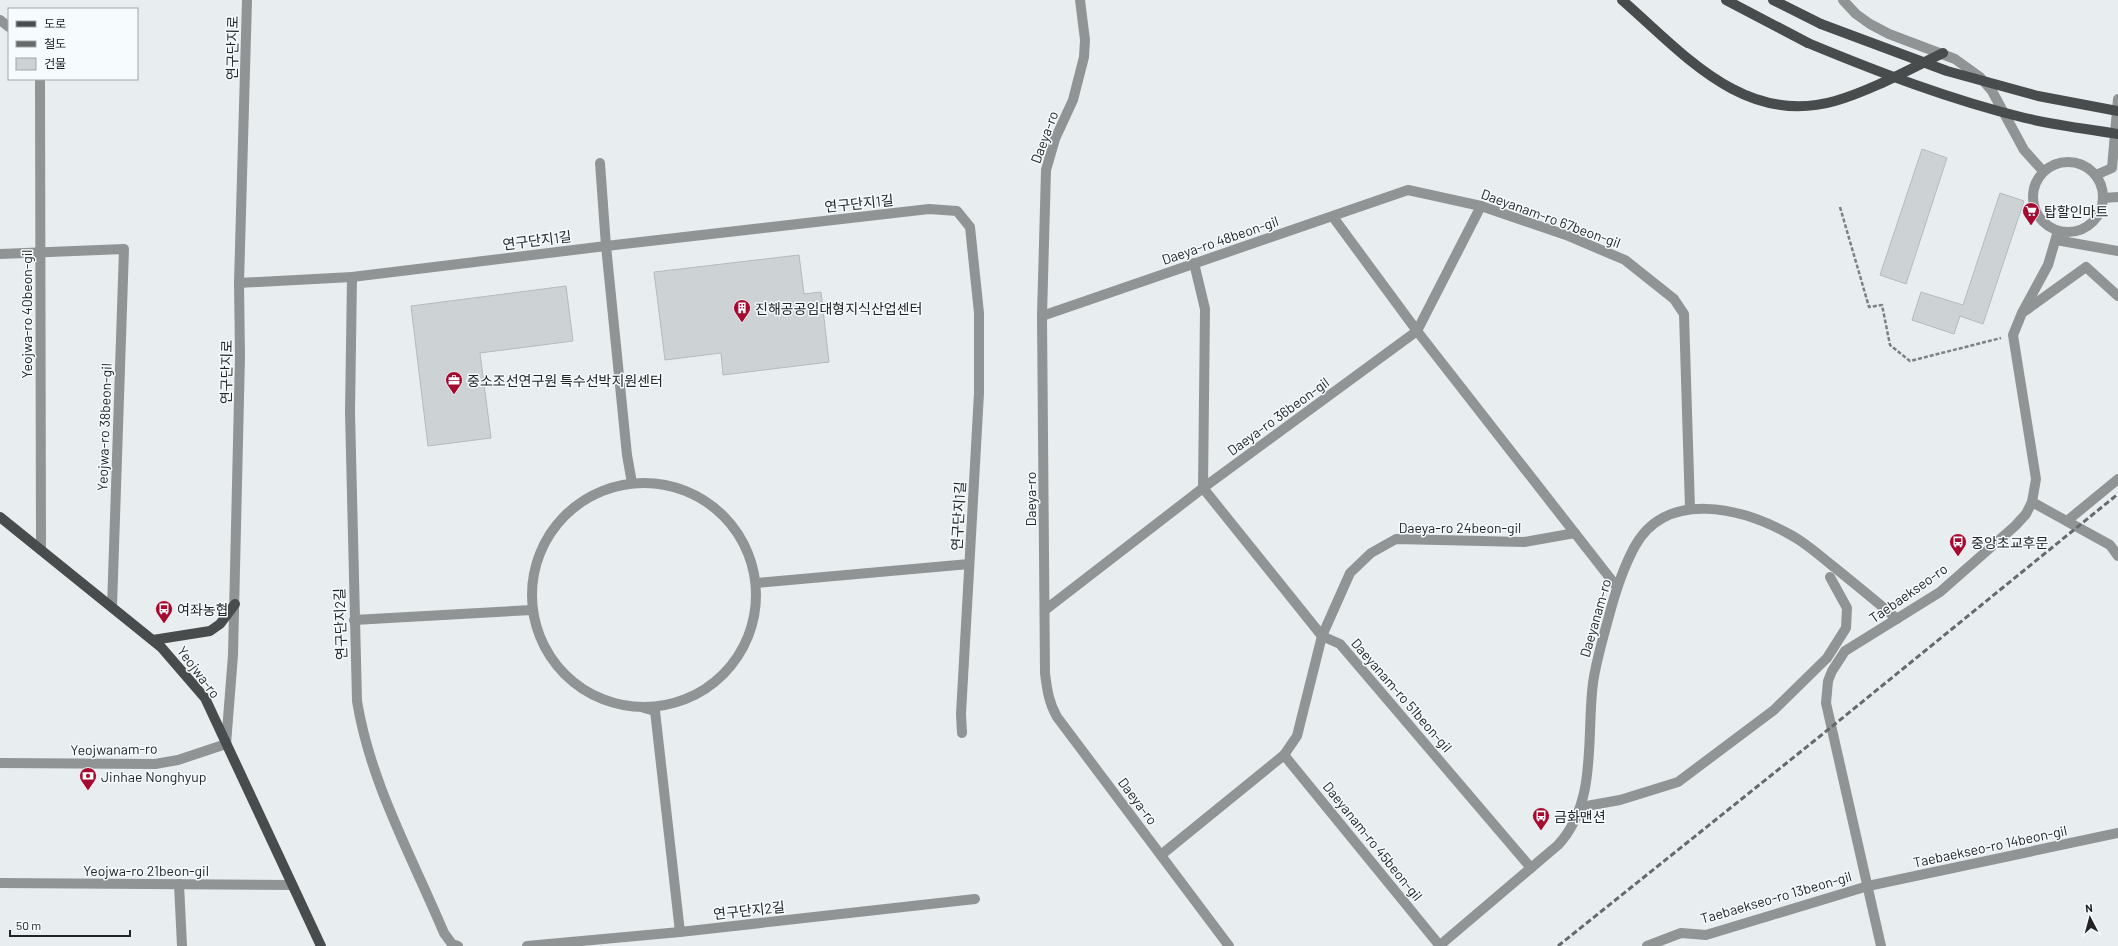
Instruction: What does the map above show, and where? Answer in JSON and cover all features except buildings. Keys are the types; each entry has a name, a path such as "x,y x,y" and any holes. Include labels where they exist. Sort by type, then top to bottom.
{"main road":[{"path":"1622,0 1720,84 1750,98 1778,104 1800,107 1834,101 1858,94 1943,53"},
{"path":"1726,0 1808,44 1927,89 2025,118 2118,134"},
{"path":"1773,0 1821,24 1947,71 2038,96 2118,111"},
{"name":"Yeojwa-ro","path":"0,517 153,640 179,665 205,698 321,946"},
{"path":"153,640 210,631 220,624 235,604"}],"street":[{"name":"연구단지로","path":"226,744 233,655 235,604 240,330 239,283 247,0"},
{"name":"Daeya-ro","path":"1080,0 1085,40 1084,57 1073,100 1055,139 1046,170 1042,316 1045,673 1049,701 1052,709 1229,946"},
{"path":"1843,0 1856,14 1870,24 1889,34 1943,53 1967,67 1992,91 2024,150 2043,171"},
{"path":"0,20 8,26"},
{"name":"Yeojwa-ro 40beon-gil","path":"40,80 41,550"},
{"path":"2096,175 2112,168 2118,99"},
{"path":"2057,236 2065,233 2077,232 2087,227 2096,219 2102,209 2102,186 2096,175 2087,167 2076,163 2065,162 2053,165 2043,171 2034,186 2032,204 2036,215 2057,236 2118,251"},
{"path":"600,163 606,246 626,455 632,484"},
{"name":"Daeya-ro 48beon-gil","path":"1042,316 1408,190"},
{"name":"Daeyanam-ro 67beon-gil","path":"1408,190 1481,206 1566,235 1625,260 1674,299 1684,314 1690,509"},
{"path":"2103,198 2118,197"},
{"name":"Daeya-ro 36beon-gil","path":"1045,610 1203,488 1418,331 1481,206"},
{"name":"연구단지1길","path":"239,283 352,277 929,209 957,211 970,227 979,313 979,393 961,714 962,734"},
{"path":"1333,217 1418,331 1617,588"},
{"path":"2013,335 2022,313 2048,265 2057,236"},
{"name":"Yeojwa-ro 38beon-gil","path":"40,252 124,249 112,607"},
{"path":"0,254 40,252"},
{"path":"1194,263 1205,310 1203,488"},
{"path":"2022,313 2086,267 2118,296"},
{"name":"연구단지2길","path":"352,277 350,412 357,701 362,730 373,769 444,933 452,944 458,946"},
{"name":"Taebaekseo-ro","path":"1881,946 1826,703 1827,687 1832,671 1845,651 1940,592 2026,514 2032,502 2036,479 2013,335"},
{"path":"2067,521 2118,479"},
{"path":"639,707 671,704 701,692 726,672 744,646 755,615 756,583 747,549 728,520 700,498 668,485 632,484 598,493 568,512 545,541 533,575 532,610 541,640 557,667 580,688 608,702 655,711 680,932"},
{"name":"Daeyanam-ro 51beon-gil","path":"1203,488 1322,636 1340,644 1531,868"},
{"path":"2032,502 2110,545 2118,556"},
{"name":"Daeyanam-ro","path":"1439,946 1531,868 1568,834 1577,819 1581,807 1588,767 1593,682 1617,588 1635,545 1652,525 1669,515 1690,509 1728,511 1754,518 1790,534 1816,553 1897,619"},
{"name":"Daeya-ro 24beon-gil","path":"1161,855 1284,755 1296,736 1322,636 1350,573 1371,553 1396,539 1524,542 1574,533"},
{"path":"756,583 969,564"},
{"path":"1581,807 1620,800 1678,782 1774,710 1826,658 1846,628 1847,608 1830,577"},
{"path":"354,620 532,610"},
{"name":"Yeojwanam-ro","path":"0,763 155,764 178,760 226,744"},
{"name":"Daeyanam-ro 45beon-gil","path":"1284,755 1439,946"},
{"name":"Taebaekseo-ro 14beon-gil","path":"1868,886 2118,833"},
{"name":"Yeojwa-ro 21beon-gil","path":"0,883 292,885"},
{"path":"180,884 182,946"},
{"name":"Taebaekseo-ro 13beon-gil","path":"1647,946 1681,933 1706,935 1868,886"},
{"name":"연구단지2길","path":"527,946 680,932 974,899"}],"path":[{"path":"1840,207 1869,307 1882,305 1890,345 1910,361 2013,335"}],"railway":[{"path":"1558,946 1819,737 2118,494"}],"place":[{"name":"탑할인마트","path":"2031,226"},
{"name":"진해공공임대형지식산업센터","path":"742,323"},
{"name":"중소조선연구원 특수선박지원센터","path":"454,395"},
{"name":"중앙초교후문","path":"1958,557"},
{"name":"여좌농협","path":"164,624"},
{"name":"Jinhae Nonghyup","path":"88,791"},
{"name":"금화맨션","path":"1541,831"}]}
